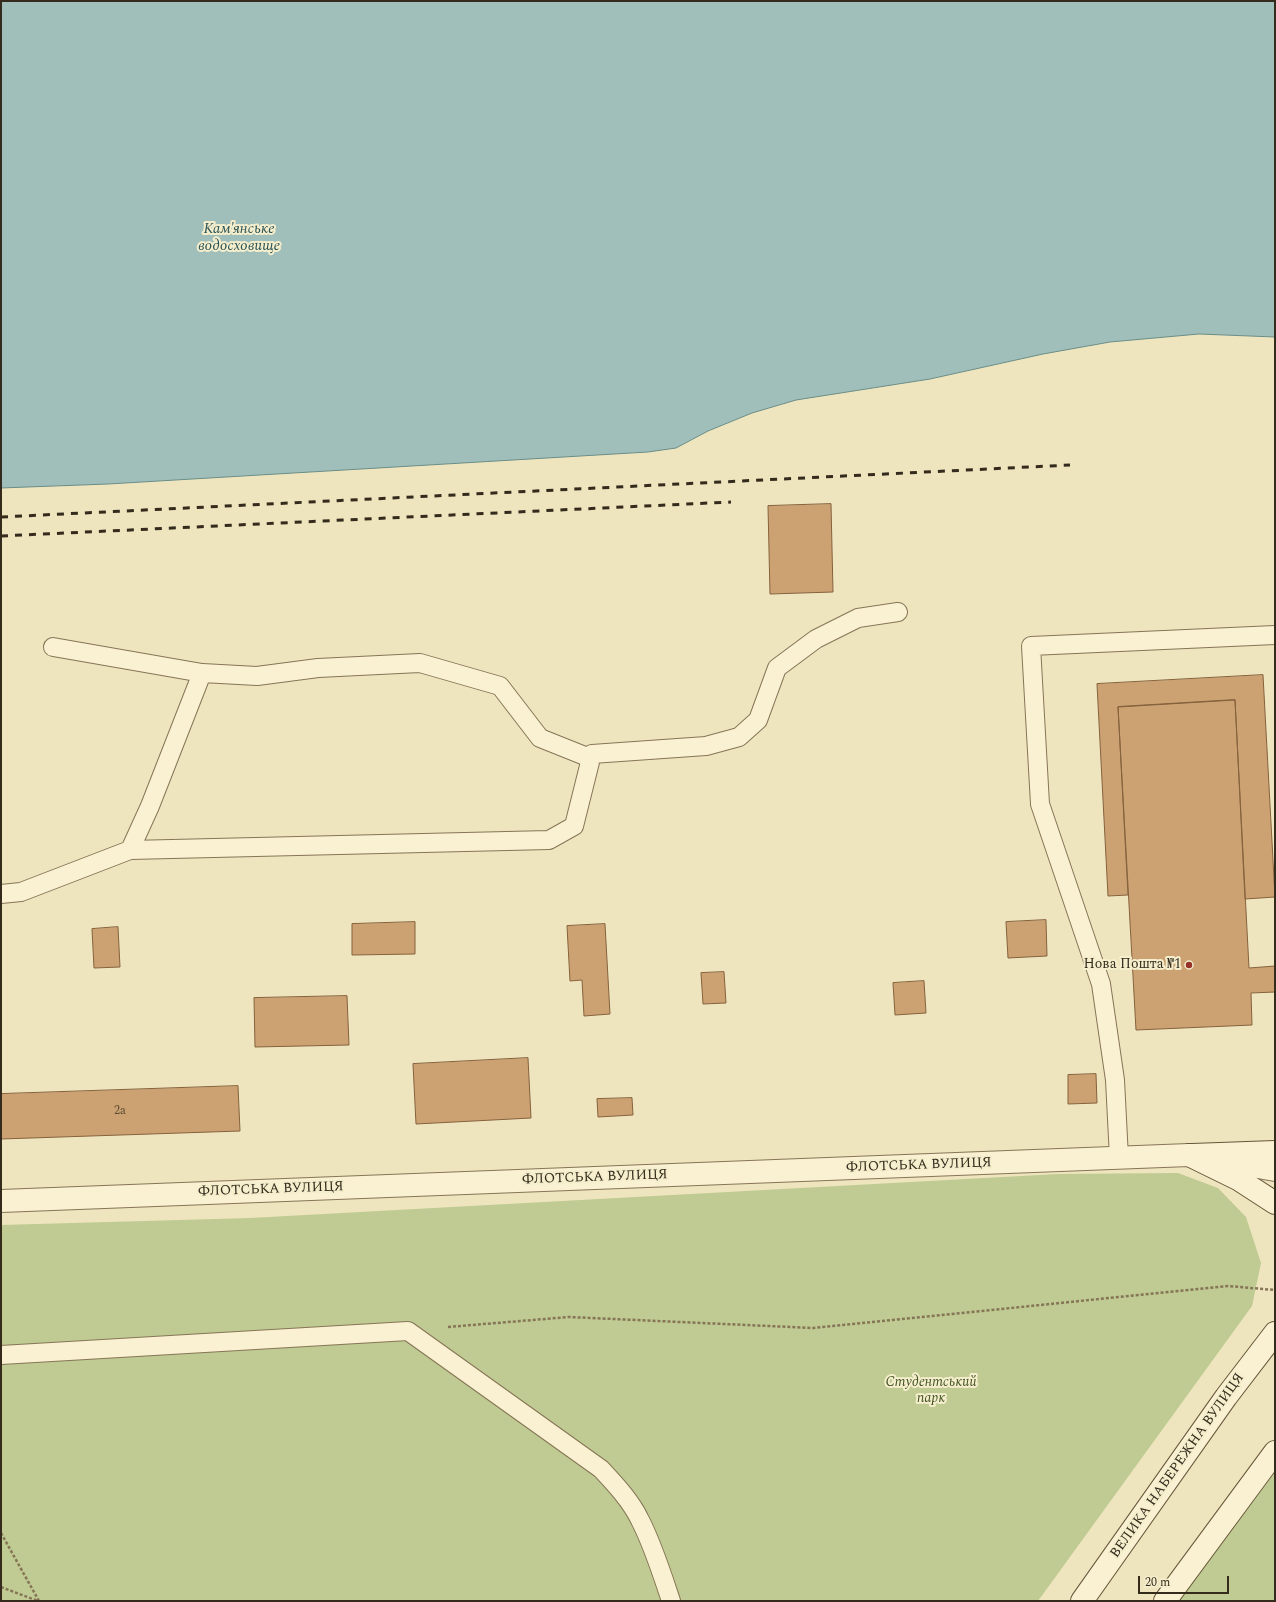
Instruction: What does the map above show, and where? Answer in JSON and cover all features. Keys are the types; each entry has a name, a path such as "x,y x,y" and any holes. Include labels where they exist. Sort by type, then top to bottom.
{"street":[{"path":"1189,1155 1275,1152"},
{"name":"ФЛОТСЬКА ВУЛИЦЯ","path":"1,1201 1189,1155"},
{"path":"1189,1155 1275,1170"},
{"path":"1189,1155 1238,1179 1275,1203"},
{"name":"ВЕЛИКА НАБЕРЕЖНА ВУЛИЦЯ","path":"1082,1601 1226,1397 1275,1332"},
{"path":"1165,1601 1275,1452"}],"lane":[{"path":"1,894 21,892 130,850 549,840 574,826 592,754 706,746 739,737 758,720 777,668 816,639 858,618 898,612"},
{"path":"1119,1158 1115,1080 1101,984 1040,804 1032,646 1275,635"},
{"path":"53,646 202,673 258,676 318,668 420,663 500,686 540,738 590,758"},
{"path":"130,850 150,806 202,673"},
{"path":"1,1355 408,1331 601,1469 619,1488 640,1519 662,1575 670,1601"}],"path":[{"path":"408,1331 569,1317 813,1328 1228,1286 1275,1290"},
{"path":"1,1533 39,1601"},
{"path":"1,1587 39,1601"}],"green space":[{"name":"Студентський парк","path":"1178,1173 1218,1188 1246,1217 1261,1263 1252,1306 1038,1601 1,1601 1,1225 250,1218 1058,1174"},
{"path":"1275,1472 1275,1601 1178,1601"}],"water":[{"name":"Кам'янське водосховище","path":"1,1 1275,1 1275,337 1199,334 1110,342 1043,354 930,379 796,400 752,413 708,431 676,448 648,452 108,484 1,488"}],"building":[{"path":"831,504 833,592 770,594 768,506"},
{"path":"1263,675 1275,897 1245,899 1235,700 1118,707 1128,895 1108,896 1097,684"},
{"path":"1235,700 1249,968 1275,966 1275,992 1251,993 1252,1025 1136,1030 1118,707"},
{"path":"1046,920 1047,956 1008,958 1006,922"},
{"path":"415,922 415,954 352,955 352,924"},
{"path":"605,924 610,1014 584,1016 582,980 570,981 567,926"},
{"path":"118,927 120,967 94,968 92,929"},
{"path":"724,972 726,1003 703,1004 701,973"},
{"path":"924,981 926,1013 895,1015 893,983"},
{"path":"347,996 349,1045 255,1047 254,998"},
{"path":"528,1058 531,1118 416,1124 413,1064"},
{"path":"1096,1074 1097,1103 1068,1104 1068,1075"},
{"path":"238,1086 240,1131 1,1139 1,1094"},
{"path":"632,1098 633,1115 598,1117 597,1099"}],"railway":[{"path":"1,517 1070,465"},
{"path":"1,536 731,502"}],"place":[{"name":"Нова Пошта №1","path":"1189,965"}]}
